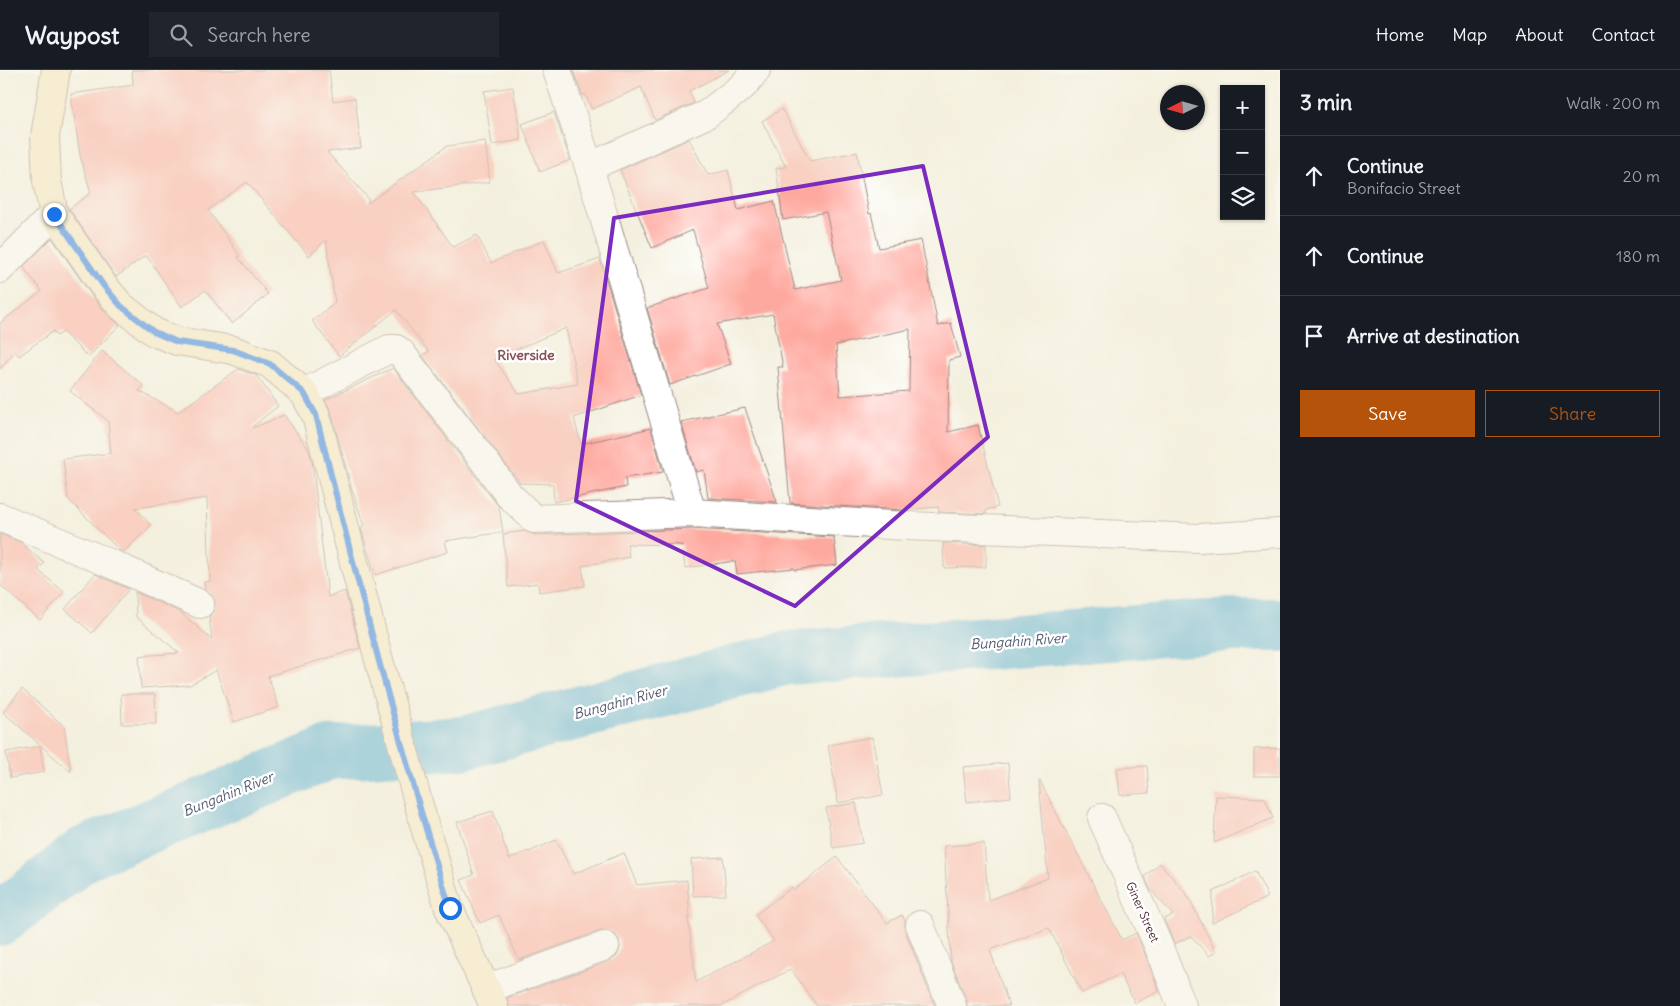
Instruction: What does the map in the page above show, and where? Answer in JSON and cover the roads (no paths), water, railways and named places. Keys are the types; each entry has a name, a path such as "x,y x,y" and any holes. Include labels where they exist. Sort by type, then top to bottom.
{"street":[{"path":"56,70 45,136 47,181 54,214 103,285 121,306 154,332 177,342 233,350 270,364 304,393 316,415 378,660 426,831 450,908 490,998 605,946"},
{"path":"557,70 589,167 692,512"},
{"path":"589,167 707,114 743,86 756,70"},
{"path":"0,269 54,214"},
{"path":"304,393 389,349 396,349 485,462 508,495 534,519 692,512 907,526 1199,538 1280,533"},
{"path":"0,516 200,604"},
{"name":"Giner Street","path":"1102,818 1158,945 1182,1006"},
{"path":"920,925 952,1006"}],"waterway":[{"name":"Bungahin River","path":"0,919 85,853 329,753 463,743 788,658 1232,625 1280,625"}],"district":[{"name":"Riverside","path":"526,355"}]}
